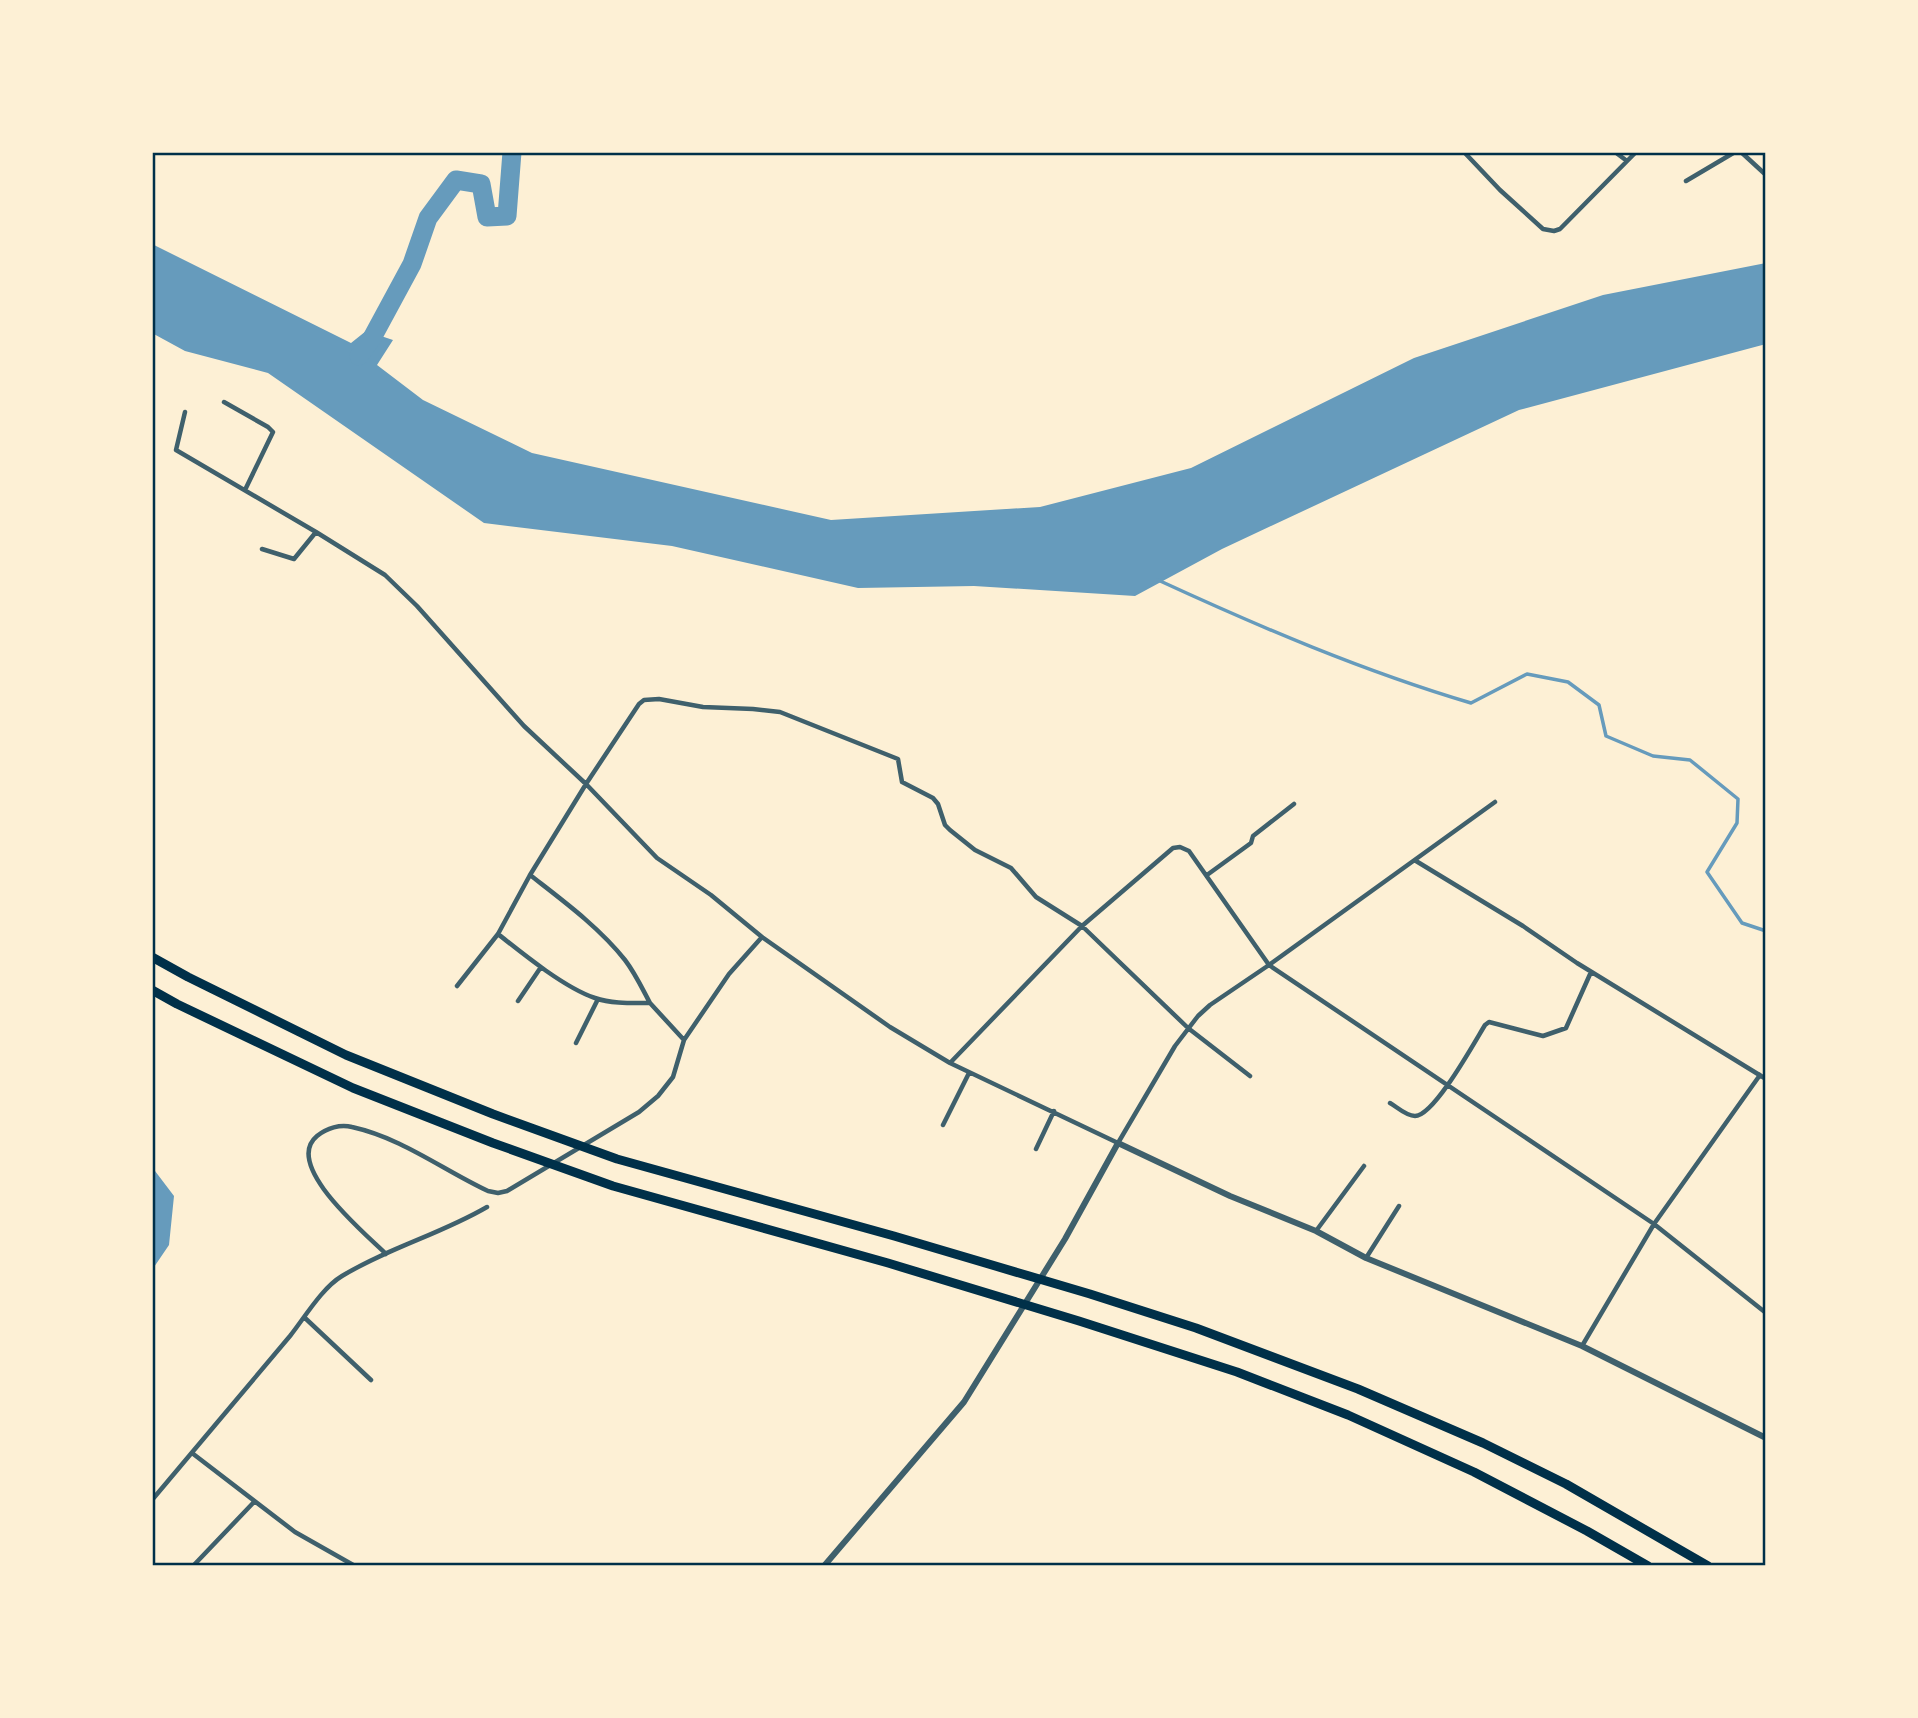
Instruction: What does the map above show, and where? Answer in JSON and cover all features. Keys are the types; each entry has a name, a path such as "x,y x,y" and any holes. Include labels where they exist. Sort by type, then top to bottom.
{"highway":[{"path":"152,957 188,978 346,1055 493,1114 617,1159 1090,1294 1196,1328 1358,1389 1483,1443 1554,1478 1708,1566"},
{"path":"152,990 353,1088 505,1148 613,1186 888,1263 1079,1321 1237,1372 1349,1415 1474,1472 1648,1566"}],"street":[{"path":"1464,152 1500,190 1548,231 1560,229 1636,152"},
{"path":"1615,152 1627,161"},
{"path":"1686,181 1735,152"},
{"path":"1741,152 1766,175"},
{"path":"224,402 268,427 272,432 245,490"},
{"path":"185,412 176,450 374,567 398,587 524,726 586,783 657,858 711,895 762,937 890,1027 969,1073 1230,1196 1316,1231 1366,1258 1582,1346 1766,1438"},
{"path":"262,549 294,559 316,532"},
{"path":"457,986 498,934 530,875 636,707 644,700 659,699 704,707 765,710 780,712 813,724 898,759 902,782 933,798 950,830 975,850 1012,868 1036,897 1082,926 1188,1028 1250,1076"},
{"path":"824,1566 971,1392 1188,1028 1210,1004 1269,965 1495,802"},
{"path":"1207,875 1251,843 1253,836 1294,804"},
{"path":"950,1063 1082,926 1173,848 1187,849 1269,965 1654,1224 1766,1313"},
{"path":"1416,860 1511,918 1591,972 1763,1077 1654,1224 1582,1346"},
{"path":"530,875 581,916 623,958 650,1003 684,1040"},
{"path":"498,934 541,967 587,995 615,1002 650,1003"},
{"path":"386,1254 325,1193 317,1181 309,1157 312,1141 328,1129 349,1126 417,1152 488,1191 507,1191 639,1112 658,1096 673,1077 684,1040 729,974 762,937"},
{"path":"518,1001 541,967"},
{"path":"1390,1103 1409,1115 1419,1115 1429,1108 1440,1097 1489,1022 1543,1036 1566,1028 1591,972"},
{"path":"576,1043 598,999"},
{"path":"943,1125 969,1073"},
{"path":"1036,1149 1054,1111"},
{"path":"1316,1231 1364,1166"},
{"path":"1366,1258 1399,1206"},
{"path":"152,1500 337,1279 487,1207"},
{"path":"305,1318 371,1380"},
{"path":"192,1453 295,1532 355,1566"},
{"path":"193,1566 254,1502"}],"water":[{"path":"152,244 351,343 366,331 393,340 377,365 423,400 532,453 831,520 1040,507 1191,468 1414,358 1603,295 1766,263 1766,344 1519,410 1222,549 1135,596 974,586 858,588 672,546 484,523 268,373 185,351 152,333"},
{"path":"152,1167 174,1196 169,1245 152,1270"}],"waterway":[{"path":"359,356 372,338 412,264 428,218 456,180 481,184 487,217 507,216 512,152"},
{"path":"1158,580 1312,647 1471,703 1527,674 1568,682 1599,705 1606,736 1653,756 1690,760 1738,799 1737,823 1707,872 1742,923 1766,931"}]}
